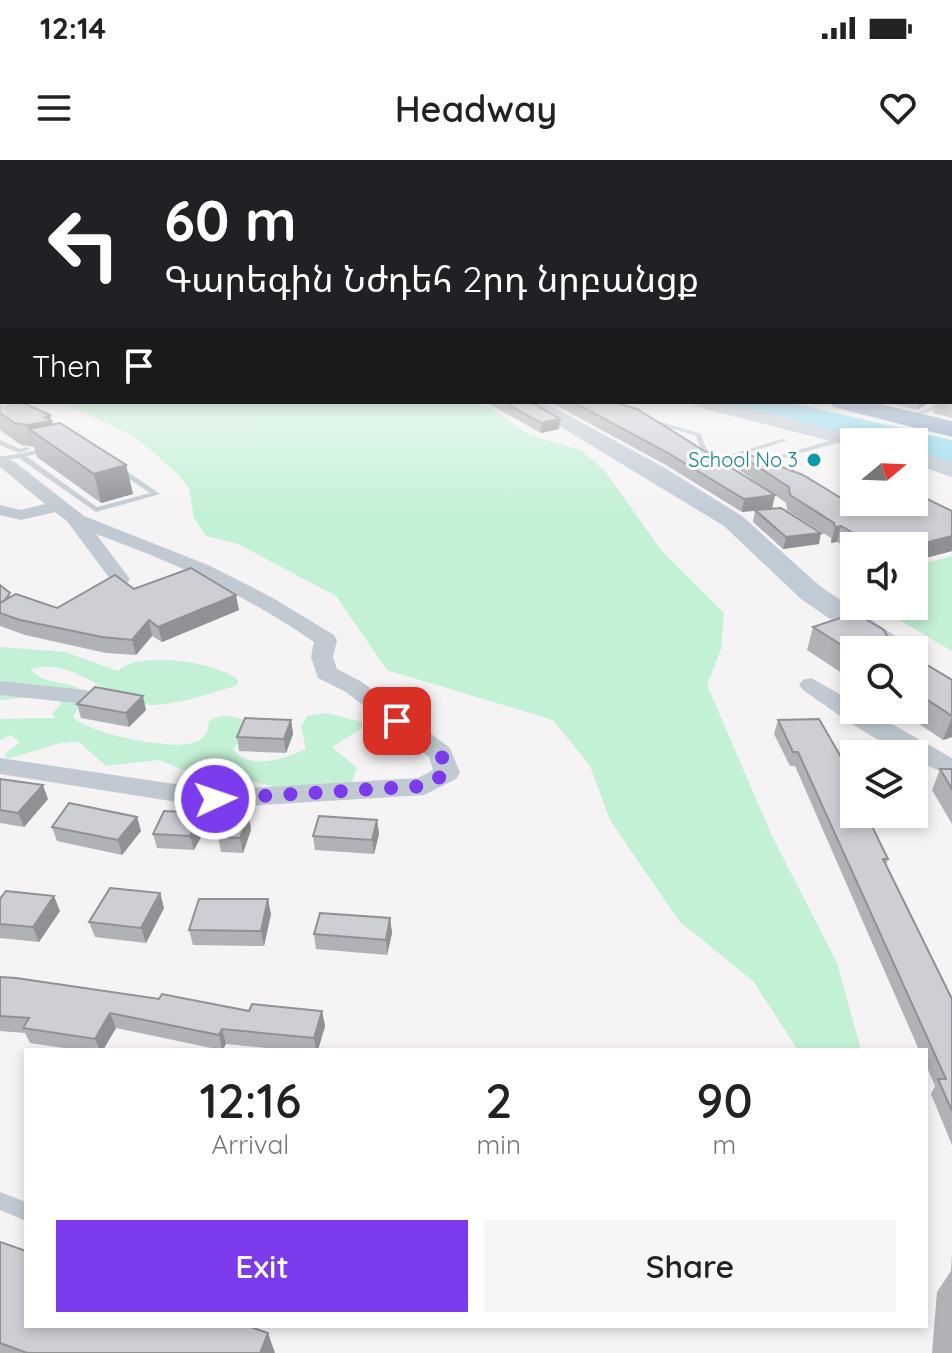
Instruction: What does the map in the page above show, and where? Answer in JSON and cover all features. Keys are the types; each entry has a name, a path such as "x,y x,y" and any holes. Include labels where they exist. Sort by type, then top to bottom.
{"highway":[{"path":"856,404 901,420 952,429"}],"street":[{"path":"534,404 737,518 811,593 875,636"},
{"path":"709,404 840,437"},
{"path":"0,460 20,472 67,512 100,531 157,548 280,611 326,640 322,657 326,673 354,687 441,754 447,773 424,786 215,799 0,766"},
{"path":"928,461 952,470"},
{"path":"0,510 21,515 67,512"},
{"path":"67,512 120,579"},
{"path":"811,685 880,729 952,769"},
{"path":"0,688 85,697"}],"lane":[{"path":"901,420 939,404"},
{"path":"628,414 699,435 703,448 719,459 730,472"},
{"path":"0,442 19,451 61,440"},
{"path":"719,459 784,440"},
{"path":"745,464 840,443"},
{"path":"0,460 52,449"},
{"path":"21,456 96,510 156,494 107,459"},
{"path":"719,459 759,469"},
{"path":"828,494 840,499"},
{"path":"0,1201 24,1211"}],"green space":[{"path":"65,404 485,404 529,435 581,450 604,470 661,550 724,613 721,649 707,685 771,834 837,963 860,1048 797,1048 753,981 679,921 610,820 590,766 553,720 387,670 336,596 238,544 206,536 194,518 189,488 177,473 134,436"},
{"path":"952,556 952,651 899,620 928,620 928,562"},
{"path":"0,647 65,652 118,671 143,661 178,661 213,668 238,680 238,685 173,703 153,705 122,698 64,669 31,669 42,678 71,685 84,692 85,697 73,717 95,729 130,739 181,745 201,740 207,733 209,721 231,716 245,720 244,737 233,749 249,760 268,761 306,749 301,727 307,716 327,713 362,722 362,728 332,747 357,768 352,782 284,789 255,782 234,786 216,796 198,792 191,773 159,760 106,766 79,742 60,743 7,759 5,754 20,742 11,735 0,740 0,719 56,718 52,714 61,704 59,699 33,697 0,700"}],"water":[{"path":"730,404 797,404 900,428 840,428 840,432"},
{"path":"928,434 952,440 952,465 928,456"}],"building":[{"path":"0,404 25,404 50,415 45,417 51,421 27,425 15,423 0,413"},
{"path":"507,404 534,404 560,419 541,423"},
{"path":"577,404 620,404 637,409 775,495 744,499 668,453"},
{"path":"60,423 126,465 94,474 29,429"},
{"path":"747,454 803,475 840,497 840,516 928,516 928,499 952,511 952,536 928,542 928,532 852,532 841,526 835,527 834,523 790,495 789,487 741,456"},
{"path":"781,508 821,533 786,537 755,510"},
{"path":"191,568 236,595 158,627 149,620 132,640 102,637 0,613 0,603 16,594 57,608 115,575 134,589"},
{"path":"0,585 10,593 0,602"},
{"path":"840,618 867,620 884,630 887,636 840,636 840,644 813,627"},
{"path":"928,665 952,680 952,716 928,700"},
{"path":"95,687 143,696 126,713 77,704"},
{"path":"245,718 291,720 284,739 237,737"},
{"path":"819,719 840,756 840,828 873,828 888,859 883,859 952,999 952,1111 938,1079 946,1079 798,752 793,752 778,720"},
{"path":"940,769 952,769 952,789"},
{"path":"0,779 43,785 18,813 0,810"},
{"path":"69,803 137,817 118,840 52,827"},
{"path":"164,811 202,813 190,836 153,834"},
{"path":"225,815 249,816 240,838 218,837"},
{"path":"319,816 377,820 372,840 313,836"},
{"path":"110,888 160,893 141,928 89,922"},
{"path":"6,891 54,896 33,927 0,924 0,899"},
{"path":"199,899 268,899 261,931 189,930"},
{"path":"320,913 390,918 386,940 314,934"},
{"path":"0,977 159,999 162,994 249,1011 252,1004 322,1011 314,1038 222,1029 219,1035 110,1013 95,1039 23,1028 29,1018 0,1016"},
{"path":"0,1242 24,1250 24,1328 254,1328 268,1333 260,1353 27,1353 0,1343"}],"place":[{"name":"School No 3","path":"814,460"}],"route":[{"path":"215,799 424,786 447,773 441,754 397,721"}]}
